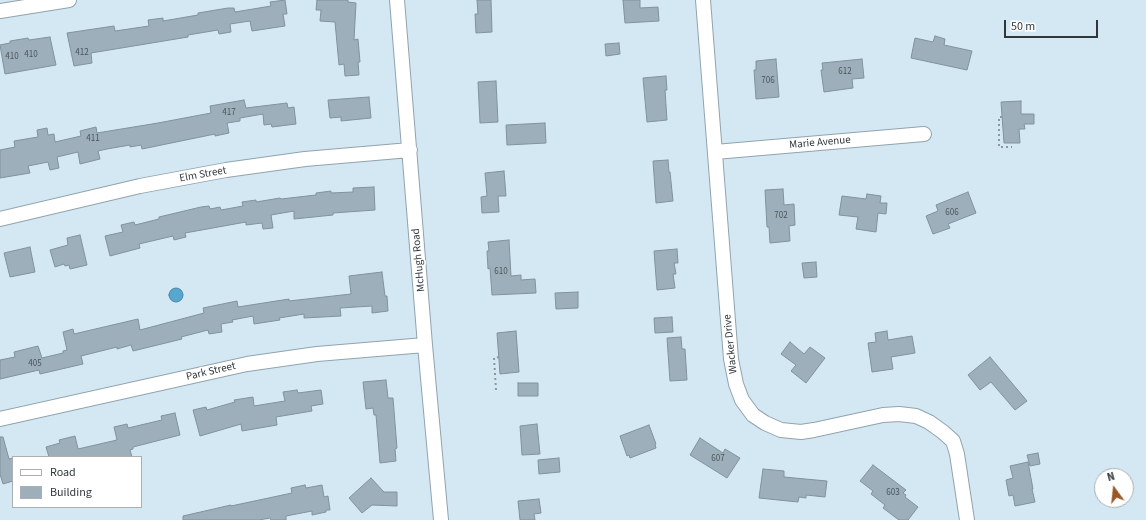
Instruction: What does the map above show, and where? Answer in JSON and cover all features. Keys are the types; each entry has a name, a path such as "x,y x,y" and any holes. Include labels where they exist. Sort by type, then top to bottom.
{"street":[{"path":"0,11 69,0"},
{"name":"McHugh Road","path":"397,0 441,520"},
{"name":"Wacker Drive","path":"703,0 731,359 736,384 742,400 753,415 766,424 781,430 801,432 883,415 899,414 916,416 929,422 943,432 952,442 957,454 967,520"},
{"name":"Marie Avenue","path":"715,152 924,134"},
{"name":"Elm Street","path":"0,219 140,186 226,170 305,159 410,150"},
{"name":"Park Street","path":"0,419 247,364 317,354 425,345"}],"path":[{"path":"1002,118 999,118 999,147 1012,147"},
{"path":"496,390 494,358 499,357"}],"water":[{"path":"176,288 181,290 183,295 181,300 176,302 171,300 169,295 171,290"}],"building":[{"path":"285,0 287,14 283,14 285,26 252,31 250,21 230,24 231,32 219,34 218,30 188,35 188,37 91,53 92,63 74,66 67,33 114,26 115,31 149,26 148,20 163,18 163,21 228,8 234,8 235,12 271,6 270,2"},
{"path":"317,0 348,0 348,2 356,3 354,40 358,39 360,62 358,62 359,75 345,76 344,64 339,65 335,22 320,21 321,10 316,10"},
{"path":"477,0 491,0 492,32 476,33 475,14 478,14"},
{"path":"623,0 640,0 640,8 658,7 659,21 625,23"},
{"path":"935,36 945,39 944,45 972,51 967,70 911,58 915,38 933,42"},
{"path":"50,37 56,65 5,74 0,45 10,43 10,41 28,38 29,40"},
{"path":"619,43 620,54 606,56 605,44"},
{"path":"776,59 779,97 756,99 754,70 756,70 756,61"},
{"path":"862,59 864,78 852,79 853,88 824,92 821,70 823,70 822,63"},
{"path":"666,76 667,90 665,90 667,120 647,122 643,78"},
{"path":"496,81 498,122 480,123 478,82"},
{"path":"369,97 371,118 341,121 341,117 330,118 328,100"},
{"path":"244,100 246,108 287,103 288,108 294,107 296,124 272,127 271,124 264,125 263,114 240,118 240,121 227,123 229,133 215,136 215,134 142,149 141,145 130,147 130,145 107,149 98,151 100,159 80,164 78,152 57,157 59,168 50,170 48,162 28,166 30,173 0,178 0,150 15,147 14,141 38,137 37,130 47,128 48,135 54,134 55,142 81,136 80,131 96,127 97,133 158,123 211,113 210,106"},
{"path":"1021,101 1021,114 1034,114 1034,124 1024,124 1025,129 1019,129 1020,143 1004,143 1001,102"},
{"path":"545,123 546,143 507,145 506,125"},
{"path":"668,160 673,201 656,203 653,161"},
{"path":"504,171 506,196 498,196 499,212 482,213 481,197 487,196 485,173"},
{"path":"374,187 375,210 333,213 333,215 294,219 294,211 271,215 273,228 263,229 262,223 246,225 246,222 185,233 186,237 174,240 173,236 139,244 140,248 110,256 105,236 123,232 121,225 134,222 135,225 159,219 159,217 201,207 209,206 210,209 220,207 221,210 243,206 242,202 256,200 256,202 316,195 316,193 331,191 331,193 353,192 353,188"},
{"path":"783,189 784,205 794,204 795,225 789,226 790,241 770,243 769,227 767,227 765,190"},
{"path":"968,192 976,213 948,224 950,228 933,234 926,216 938,211 936,205"},
{"path":"867,194 881,196 880,203 887,203 886,214 878,213 876,232 856,229 858,217 839,215 842,196 866,199"},
{"path":"80,235 87,265 70,269 69,265 65,266 64,264 55,267 50,250 68,245 67,238"},
{"path":"509,240 511,276 521,275 521,280 535,279 536,293 492,295 490,268 488,269 488,242"},
{"path":"30,247 35,272 10,277 4,253"},
{"path":"677,249 678,263 674,263 676,274 673,274 675,288 657,290 654,251"},
{"path":"816,262 817,277 804,278 802,263"},
{"path":"382,272 385,296 387,296 388,311 372,313 372,306 340,308 341,316 304,318 304,314 254,324 253,316 232,320 233,322 221,324 222,332 209,334 208,330 181,337 182,339 133,351 131,345 117,349 117,347 81,356 83,364 40,374 39,370 0,379 0,360 15,357 14,352 38,346 42,358 63,353 63,351 67,350 63,332 73,329 74,334 138,319 140,330 204,313 203,308 237,301 238,307 289,299 289,301 351,294 349,276"},
{"path":"578,292 578,308 556,309 555,293"},
{"path":"672,317 673,332 655,333 654,318"},
{"path":"516,331 519,372 500,374 497,333"},
{"path":"887,331 888,340 912,336 915,353 891,357 893,369 872,372 868,343 876,342 875,333"},
{"path":"681,337 682,349 685,349 687,380 670,381 667,338"},
{"path":"790,342 804,354 810,347 825,358 806,383 791,371 796,365 781,354"},
{"path":"990,357 1027,401 1015,410 991,382 980,390 968,375"},
{"path":"386,380 388,398 393,398 397,448 395,449 396,461 380,463 376,415 374,415 373,408 366,409 363,382"},
{"path":"518,383 538,383 538,396 518,396"},
{"path":"297,390 298,393 321,390 323,404 311,406 312,411 276,417 277,425 242,431 241,424 200,436 193,410 206,407 207,410 235,402 234,400 253,397 254,406 285,401 283,392"},
{"path":"175,413 180,435 133,447 133,449 130,450 132,456 49,456 46,447 60,443 59,440 75,436 78,449 117,440 114,427 127,424 128,428 162,420 161,416"},
{"path":"537,424 540,454 522,455 520,426"},
{"path":"649,425 656,448 630,458 629,455 627,456 620,436"},
{"path":"0,437 3,437 9,459 12,458 12,481 3,484 0,474"},
{"path":"700,438 723,453 725,449 740,458 727,478 690,455"},
{"path":"1038,453 1040,464 1030,466 1027,455"},
{"path":"559,458 560,472 539,474 538,460"},
{"path":"1028,462 1035,502 1015,506 1013,495 1009,496 1006,480 1013,478 1010,466"},
{"path":"873,465 906,490 903,493 906,495 905,497 918,507 908,520 899,520 883,508 885,505 871,494 873,491 860,481"},
{"path":"763,469 784,471 784,477 827,481 825,497 806,495 806,498 799,497 798,502 759,498"},
{"path":"371,478 384,492 397,492 397,506 372,505 362,513 349,498"},
{"path":"305,485 306,488 322,485 324,497 328,496 330,510 312,515 312,511 286,516 286,520 271,520 270,518 259,520 183,520 183,516 292,493 291,488"},
{"path":"539,499 541,513 534,514 535,520 520,520 518,501"}]}
